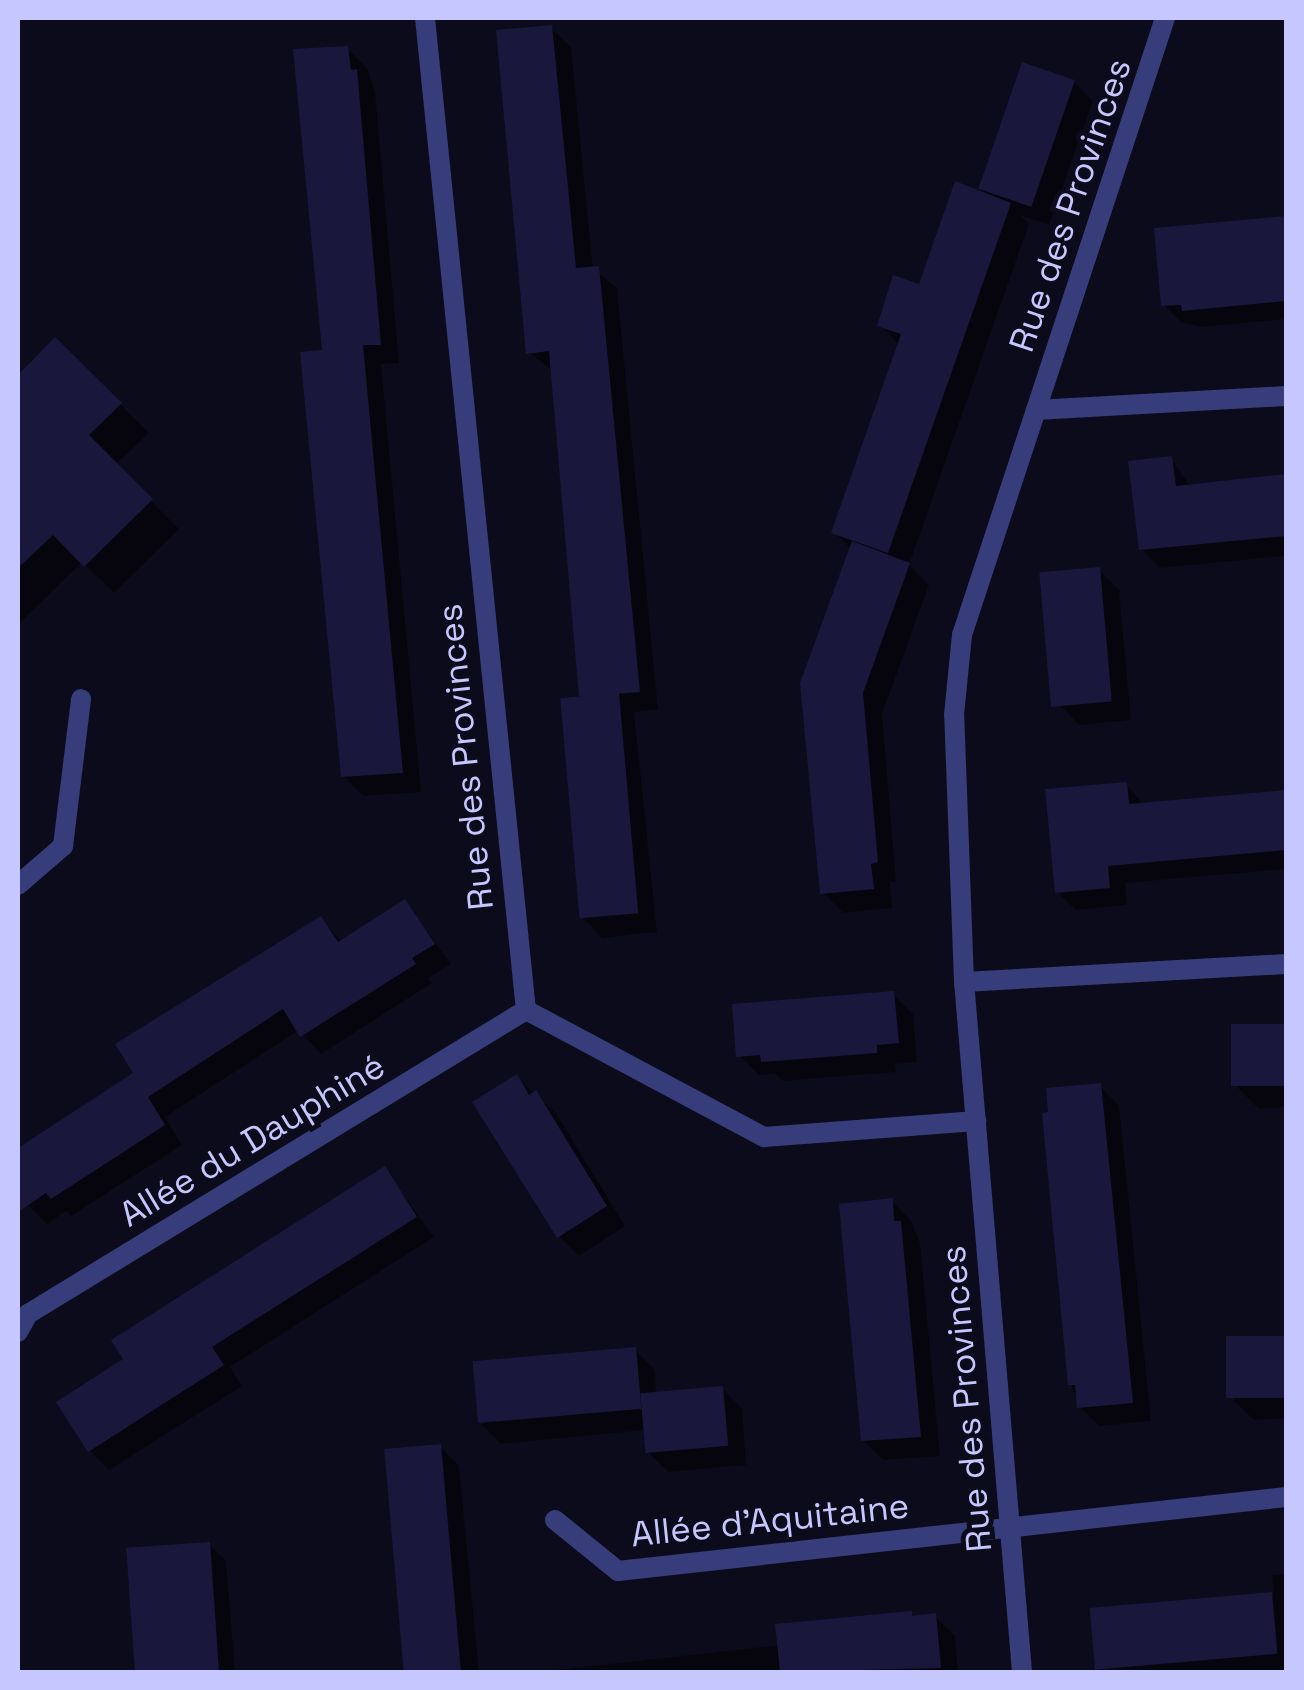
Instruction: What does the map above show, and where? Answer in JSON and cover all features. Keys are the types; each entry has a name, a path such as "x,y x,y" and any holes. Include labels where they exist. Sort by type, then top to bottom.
{"street":[{"name":"Rue des Provinces","path":"425,18 526,1010"},
{"name":"Rue des Provinces","path":"1022,1672 964,982 954,715 962,636 1165,18"},
{"path":"1036,410 1286,396"},
{"path":"18,885 63,846 81,699"},
{"path":"964,982 1286,964"},
{"path":"526,1010 764,1137 976,1121"},
{"name":"Allée du Dauphiné","path":"18,1332 28,1314 526,1010"},
{"name":"Allée d'Aquitaine","path":"555,1520 618,1570 1286,1497"}],"building":[{"path":"552,25 576,268 599,266 640,692 579,697 549,351 526,354 496,30"},
{"path":"348,46 351,70 357,69 381,345 363,345 403,773 341,777 300,352 322,350 293,49"},
{"path":"1022,62 1075,80 1031,207 978,189"},
{"path":"955,181 1011,203 888,553 831,533 901,334 877,326 893,275 919,284"},
{"path":"1286,216 1286,301 1182,311 1181,305 1161,306 1154,228"},
{"path":"55,337 122,403 89,435 153,499 84,567 53,535 18,568 18,375"},
{"path":"1172,456 1176,486 1286,474 1286,536 1139,550 1128,461"},
{"path":"852,541 910,563 863,693 878,862 871,864 874,889 820,894 800,683"},
{"path":"1100,567 1112,701 1051,707 1039,572"},
{"path":"619,693 638,913 579,918 560,698"},
{"path":"1127,782 1129,804 1286,790 1286,850 1108,866 1110,888 1055,893 1045,789"},
{"path":"405,899 435,944 412,958 416,964 300,1037 283,1009 148,1097 165,1125 51,1199 46,1193 18,1212 18,1148 133,1073 115,1044 321,916 338,942"},
{"path":"894,991 899,1043 877,1045 877,1053 761,1062 760,1055 736,1057 732,1004"},
{"path":"1231,1024 1286,1024 1286,1086 1231,1086"},
{"path":"517,1074 529,1095 536,1090 607,1206 557,1238 472,1102"},
{"path":"1101,1083 1133,1403 1077,1408 1075,1385 1068,1385 1042,1113 1048,1112 1046,1088"},
{"path":"385,1166 417,1217 212,1347 224,1365 88,1452 56,1402 123,1359 111,1340"},
{"path":"893,1198 894,1221 901,1221 921,1437 861,1441 839,1204"},
{"path":"1226,1336 1286,1336 1286,1398 1226,1398"},
{"path":"636,1347 641,1409 478,1423 473,1361"},
{"path":"723,1386 728,1446 646,1453 640,1393"},
{"path":"441,1444 461,1672 404,1672 384,1449"},
{"path":"210,1542 219,1672 135,1672 126,1548"},
{"path":"1272,1592 1277,1654 1095,1670 1090,1608"},
{"path":"912,1611 912,1616 936,1613 941,1668 780,1672 775,1624"}]}
